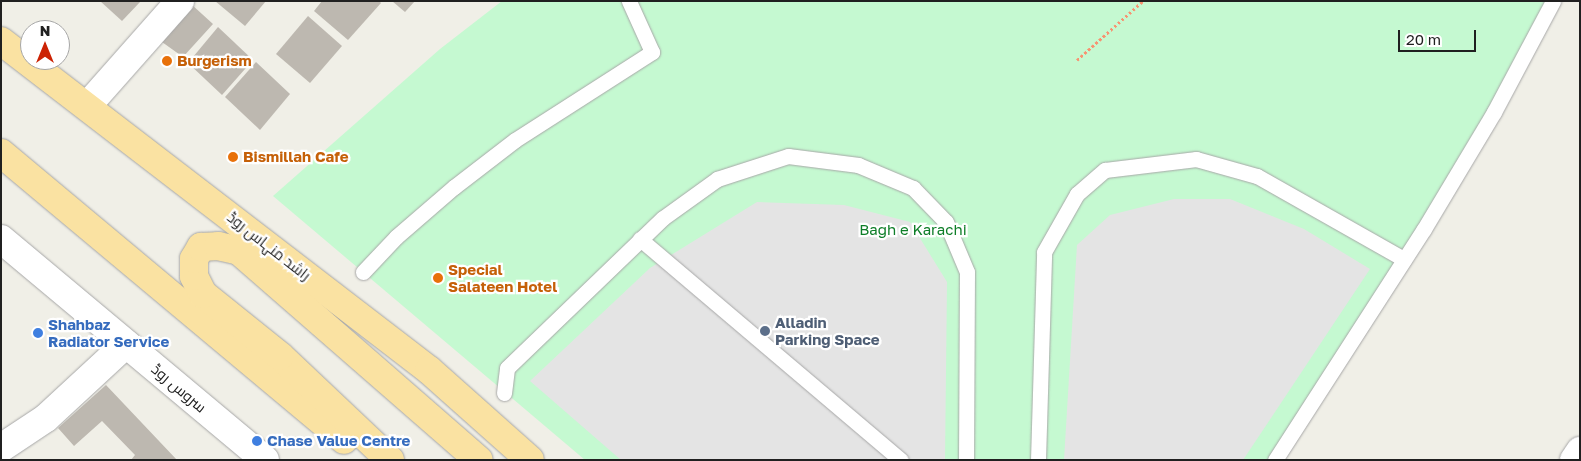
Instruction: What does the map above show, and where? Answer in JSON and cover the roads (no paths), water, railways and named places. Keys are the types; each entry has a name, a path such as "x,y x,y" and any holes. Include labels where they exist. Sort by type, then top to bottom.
{"main road":[{"name":"راشد منہاس روڈ","path":"1,41 88,105 429,370 530,460"},
{"path":"1,153 368,460"},
{"path":"390,460 280,356 203,294 194,276 194,259 202,247 218,246 239,251 479,460"}],"street":[{"path":"88,105 180,1"},
{"name":"سروس روڈ","path":"1,239 265,460"},
{"path":"1,448 46,418 126,344"},
{"path":"1574,460 1580,452"}],"lane":[{"path":"363,272 454,186 515,140 652,52 629,1"},
{"path":"1275,460 1404,259 1494,112 1553,1"},
{"path":"504,393 507,368 640,238 663,218 717,179 788,156 858,165 913,188 946,222 967,272 966,460"},
{"path":"1038,460 1044,252 1077,194 1105,170 1196,159 1257,176 1404,259"},
{"path":"640,238 901,460"}],"place":[{"name":"Burgerism","path":"167,61"},
{"name":"Bismillah Cafe","path":"233,157"},
{"name":"Special Salateen Hotel","path":"438,278"},
{"name":"Alladin Parking Space","path":"765,331"},
{"name":"Shahbaz Radiator Service","path":"38,333"},
{"name":"Chase Value Centre","path":"257,441"}],"park label":[{"name":"Bagh e Karachi","path":"913,230"}]}
